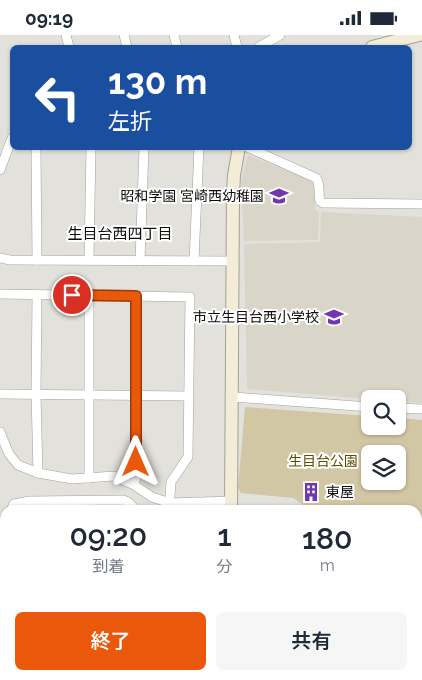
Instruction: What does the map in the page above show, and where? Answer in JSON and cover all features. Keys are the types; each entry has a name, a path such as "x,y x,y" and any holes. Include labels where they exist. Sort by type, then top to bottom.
{"street":[{"path":"262,45 280,35"},
{"path":"380,45 419,35"},
{"path":"0,170 10,143"},
{"path":"36,150 37,260"},
{"path":"89,260 91,150"},
{"path":"140,261 144,150"},
{"path":"194,261 198,150"},
{"path":"231,505 233,397 232,261 234,175 238,150"},
{"path":"254,150 316,178 319,181 320,201 323,203 422,204"},
{"path":"0,258 10,260 232,261"},
{"path":"0,295 190,297 188,457 171,482 170,505"},
{"path":"37,295 36,394 38,473"},
{"path":"89,296 89,478"},
{"path":"134,485 136,478 137,395 136,296"},
{"path":"0,394 188,396"},
{"path":"233,397 361,406"},
{"path":"406,408 422,409"},
{"path":"0,432 9,454 18,465 38,473 72,479 114,476 134,485 166,505"},
{"path":"72,505 123,500 128,501 132,505"},
{"path":"14,505 30,501 56,505"}],"shaded area":[{"name":"昭和学園 宮崎西幼稚園","path":"248,155 315,182 315,210 319,212 318,240 244,241 241,181"},
{"name":"市立生目台西小学校","path":"321,212 422,217 422,403 406,402 406,390 361,390 361,398 247,389 244,244 320,242"}],"green space":[{"name":"生目台公園","path":"245,407 361,415 361,435 406,435 406,419 422,420 422,505 304,505 293,498 241,493 238,488"}],"place":[{"name":"昭和学園 宮崎西幼稚園","path":"279,196"},
{"name":"市立生目台西小学校","path":"334,317"},
{"name":"東屋","path":"311,492"}],"district":[{"name":"生目台西四丁目","path":"120,234"}],"route":[{"path":"72,295 136,296 136,462"}]}
